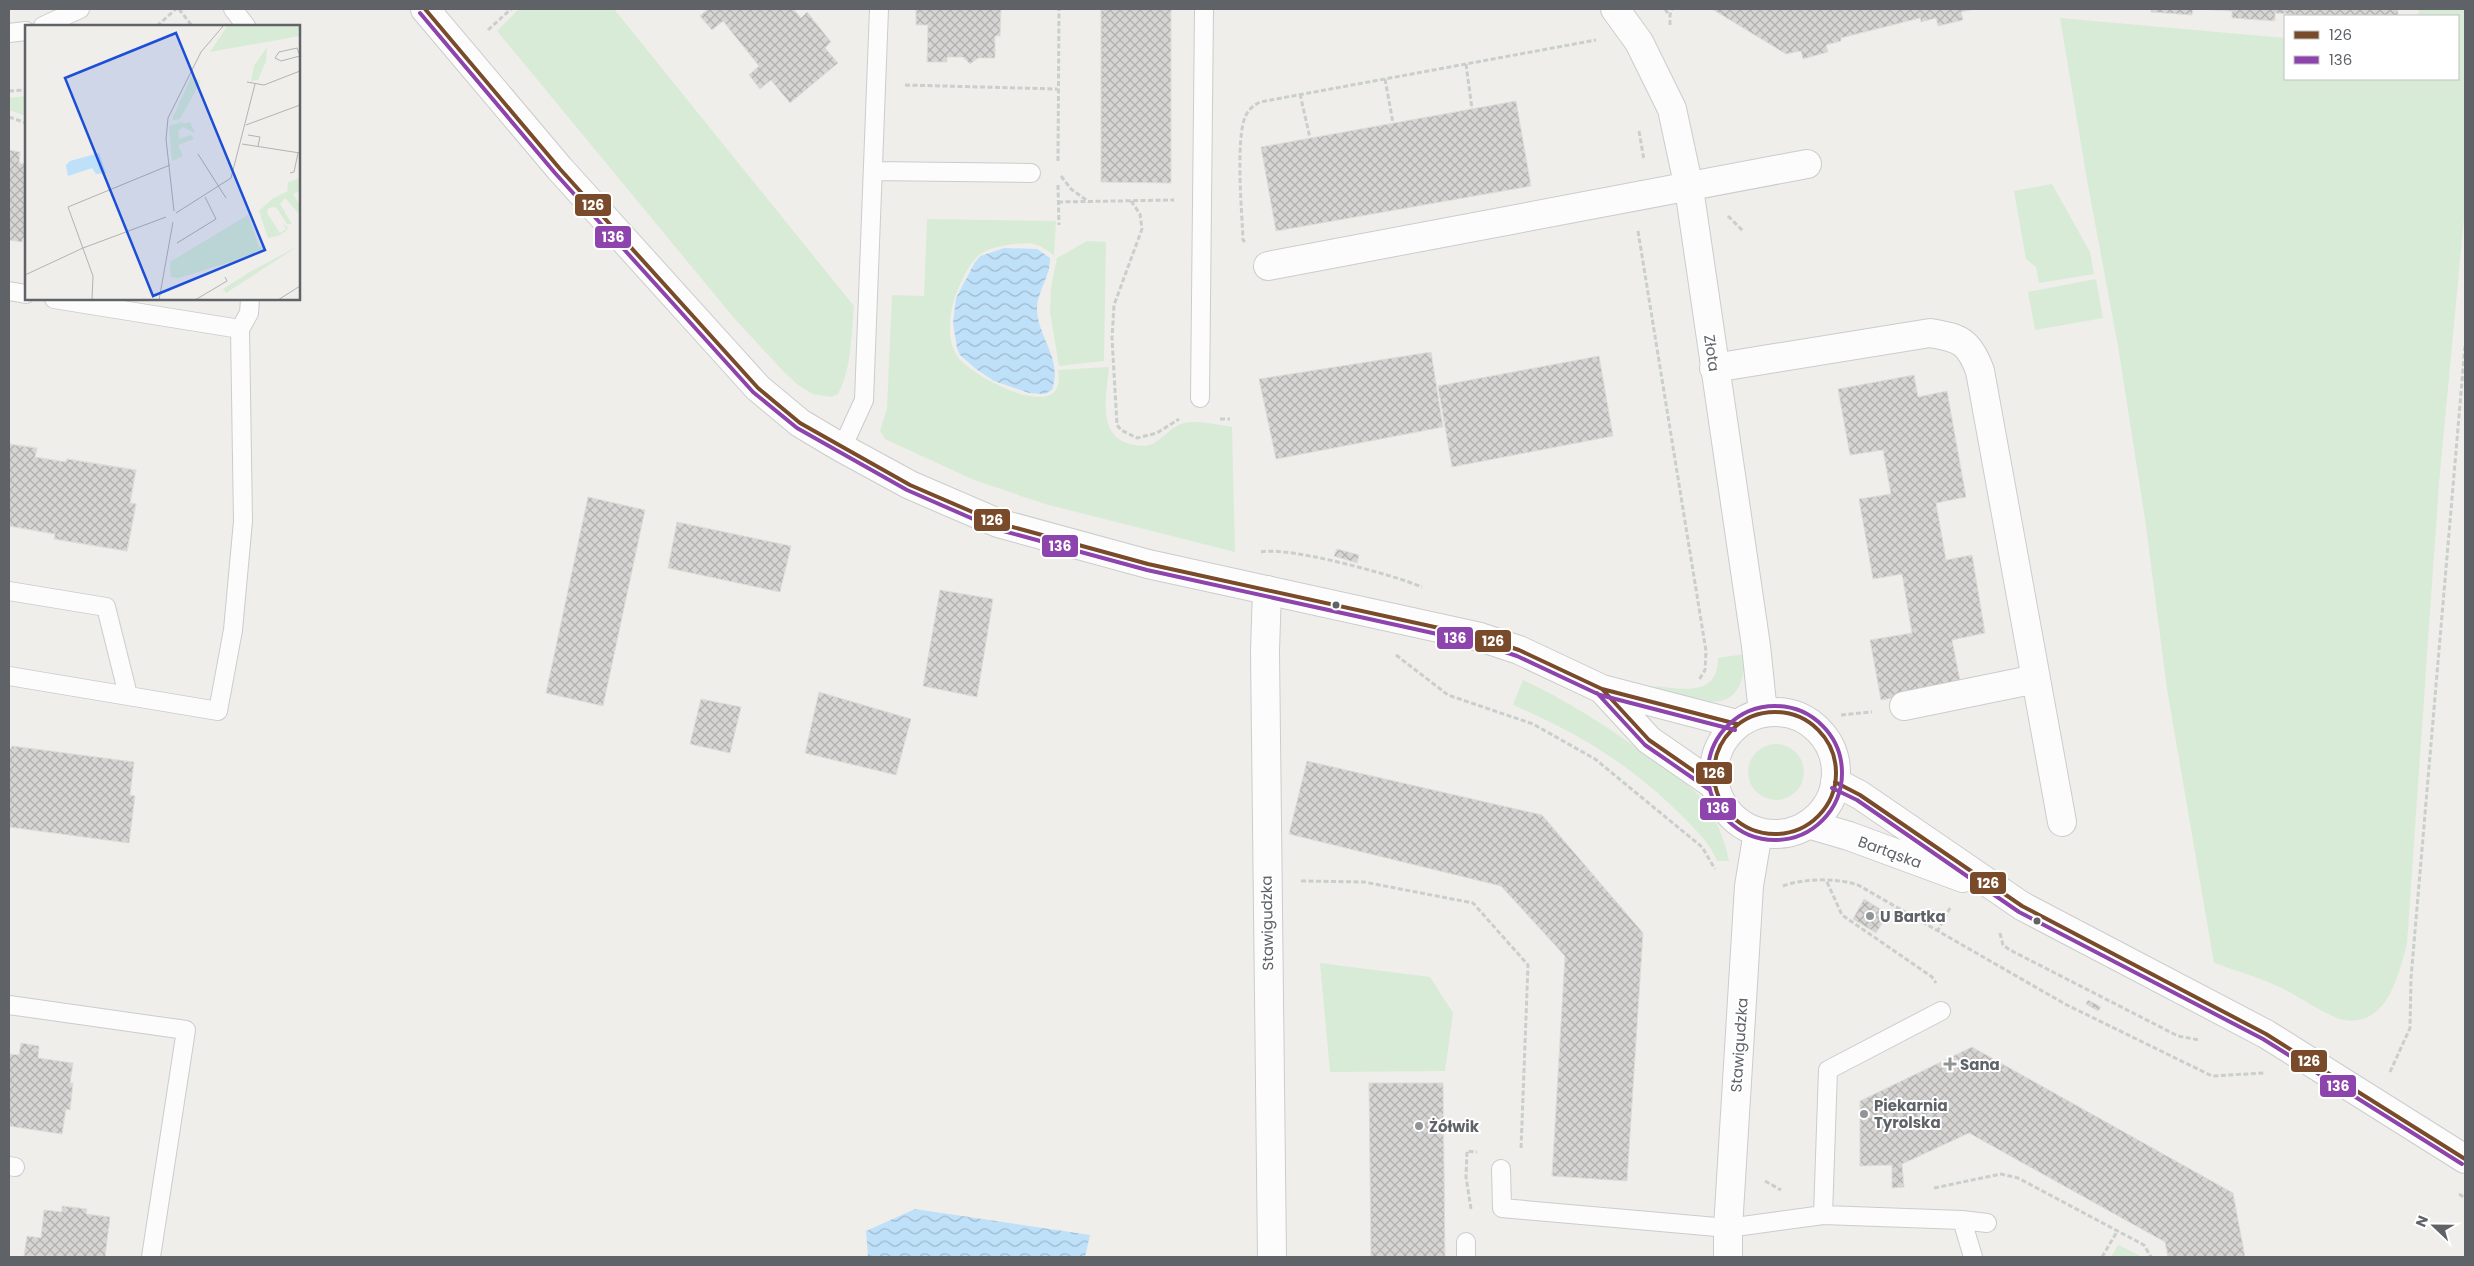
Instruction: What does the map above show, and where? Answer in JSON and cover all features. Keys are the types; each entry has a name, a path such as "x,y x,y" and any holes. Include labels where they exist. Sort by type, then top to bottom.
{"street":[{"path":"425,9 560,169 758,388 800,423 842,448 910,485 998,523 1148,564 1480,637 1518,650 1602,689 1737,724"},
{"name":"Złota","path":"1615,9 1638,40 1672,109 1689,188 1756,646 1763,713"},
{"path":"1638,40 1643,9"},
{"path":"1268,266 1689,188 1807,164"},
{"path":"1714,368 1930,333 1952,337 1972,350 1980,371 2062,822"},
{"name":"Stawigudzka","path":"1267,590 1264,651 1272,1257"},
{"path":"1904,706 2036,679"},
{"path":"1602,689 1648,740 1714,785"},
{"path":"1763,713 1788,713 1800,718 1816,729 1829,744 1834,756 1835,782 1826,806 1808,824 1793,832 1775,834 1758,832 1745,827 1725,810 1714,785 1714,768 1717,752 1726,737 1737,724 1763,713"},
{"name":"Bartąska","path":"1835,782 1860,795 2022,906 2266,1034 2465,1159"},
{"name":"Bartąska","path":"1808,824 1849,836 2000,892"},
{"name":"Stawigudzka","path":"1728,1257 1728,1228 1749,886 1758,832"}],"lane":[{"path":"45,25 80,9"},
{"path":"842,448 864,400 880,9"},
{"path":"1200,398 1204,9"},
{"path":"9,33 25,31"},
{"path":"873,171 1031,173"},
{"path":"9,291 25,294"},
{"path":"60,300 240,329"},
{"path":"9,676 218,711 233,630 243,521 240,329 249,312 250,300"},
{"path":"9,591 106,607 128,695"},
{"path":"9,1005 186,1030 151,1257"},
{"path":"1823,1215 1828,1070 1941,1011"},
{"path":"1501,1169 1502,1208 1728,1228 1823,1215 1962,1220 1987,1223"},
{"path":"1962,1220 1973,1257"}],"path":[{"path":"158,25 178,9 191,25"},
{"path":"487,32 511,9"},
{"path":"1059,9 1057,88 1059,224"},
{"path":"1665,9 1670,15"},
{"path":"1466,64 1472,109"},
{"path":"1385,79 1393,123"},
{"path":"876,84 1057,88"},
{"path":"9,91 25,90"},
{"path":"1300,94 1310,138"},
{"path":"9,117 25,123"},
{"path":"1031,173 1058,173"},
{"path":"1058,173 1071,189 1089,202"},
{"path":"1058,202 1202,200"},
{"path":"1131,201 1140,214 1142,230 1114,304 1112,338 1117,425 1121,430 1137,438 1157,433 1165,426 1184,418"},
{"path":"1726,214 1744,232"},
{"path":"2376,1102 2410,1028 2412,968 2465,346"},
{"path":"1211,418 1230,419"},
{"path":"1392,652 1448,695 1533,724 1595,759 1702,847 1716,871"},
{"path":"1841,715 1860,714"},
{"path":"1267,880 1364,882 1473,903 1489,919 1528,965 1521,1153"},
{"path":"1781,886 1802,880 1828,882 1842,880 1858,885 2065,1004 2212,1076 2266,1073"},
{"path":"1828,882 1842,915 1932,977 1940,990"},
{"path":"1937,932 1950,907"},
{"path":"1998,927 2003,945 2010,950 2178,1036 2205,1041"},
{"path":"1472,1214 1467,1196 1467,1151 1485,1152"},
{"path":"2457,1193 2465,1198"},
{"path":"2102,1257 2118,1230"}],"green space":[{"path":"519,9 614,9 854,306 846,373 838,394 831,397 813,394 798,385 734,318 497,31"},
{"path":"2419,9 2465,9 2465,208 2439,483 2407,943 2395,983 2381,1007 2371,1015 2359,1020 2344,1020 2275,985 2214,963 2167,689 2145,519 2118,346 2087,180 2060,18 2284,38 2284,80 2459,80 2459,15 2418,15"},
{"path":"25,96 25,116 9,110 9,98"},
{"path":"2052,184 2090,252 2094,274 2039,283 2036,267 2026,259 2014,191"},
{"path":"927,219 1056,221 1054,255 1036,245 1022,243 990,249 983,252 972,262 956,294 951,312 950,331 953,349 964,363 987,379 1002,387 1030,396 1042,397 1055,392 1059,376 1058,370 1109,367 1106,400 1108,423 1112,432 1119,439 1130,444 1139,446 1149,445 1177,426 1193,422 1232,427 1235,552 1045,504 974,480 885,439 880,431 887,408 892,295 924,296"},
{"path":"1087,241 1106,242 1104,361 1059,366 1050,312 1051,287 1057,258"},
{"path":"2096,279 2103,318 2035,330 2028,292"},
{"path":"1745,654 1743,676 1737,690 1728,698 1717,701 1703,701 1656,689 1655,686 1687,689 1705,685 1712,679 1716,671 1718,658"},
{"path":"1523,680 1603,725 1687,785 1705,803 1714,819 1722,835 1729,861 1717,861 1707,843 1692,826 1663,798 1624,766 1582,739 1513,705"},
{"path":"1776,744 1787,746 1796,752 1802,761 1804,772 1802,783 1796,792 1787,798 1776,800 1765,798 1756,792 1750,783 1748,772 1750,761 1756,752 1765,746"},
{"path":"1320,963 1430,977 1453,1013 1445,1071 1330,1072"},
{"path":"2118,1245 2139,1255 2139,1257 2111,1257"}],"water":[{"path":"1004,248 1037,249 1050,258 1050,265 1039,296 1037,309 1038,320 1054,368 1055,379 1052,390 1045,394 1029,393 994,381 960,355 957,348 953,323 956,298 975,262 981,256"},
{"path":"915,1209 1090,1235 1085,1257 868,1257 866,1231"}],"building":[{"path":"708,9 793,9 801,18 807,12 831,42 825,48 838,63 790,103 771,80 760,89 749,75 759,66 723,21 712,30 700,16"},
{"path":"916,9 1001,9 1000,36 995,36 995,58 978,58 970,64 963,57 947,57 947,62 927,62 928,25 916,25"},
{"path":"1101,9 1171,9 1171,183 1101,182"},
{"path":"1712,9 1975,9 1961,12 1963,20 1938,26 1936,18 1921,22 1920,18 1841,38 1841,41 1826,45 1828,52 1803,59 1801,51 1786,54"},
{"path":"2151,9 2193,9 2192,15 2151,12"},
{"path":"2193,9 2398,9 2398,15 2299,15 2275,13 2275,21 2232,18 2232,11"},
{"path":"1516,101 1531,186 1276,231 1261,147"},
{"path":"9,150 20,152 19,163 25,164 25,238 23,238 22,242 9,240"},
{"path":"1431,352 1443,427 1276,459 1259,379"},
{"path":"1599,356 1613,436 1452,467 1438,386"},
{"path":"1914,375 1918,397 1947,391 1966,497 1936,503 1946,560 1972,555 1985,633 1952,640 1961,686 1881,700 1870,640 1912,633 1902,574 1873,579 1859,499 1891,494 1883,450 1850,455 1838,389"},
{"path":"9,444 37,448 35,457 66,462 67,459 136,470 130,503 136,504 127,551 54,539 55,534 9,526"},
{"path":"9,444 37,448 35,457 66,462 67,459 136,470 130,503 136,504 127,551 54,539 55,534 9,526"},
{"path":"588,497 645,510 603,706 546,693"},
{"path":"677,522 791,546 780,592 668,568"},
{"path":"1337,549 1359,555 1357,563 1334,556"},
{"path":"940,590 993,599 977,697 923,686"},
{"path":"819,692 911,719 896,775 805,753"},
{"path":"701,699 741,707 730,753 690,744"},
{"path":"12,746 134,762 130,795 135,796 129,843 9,827 9,748 11,749"},
{"path":"1307,761 1542,815 1643,933 1627,1181 1552,1176 1565,956 1501,886 1289,834"},
{"name":"U Bartka","path":"1864,899 1888,914 1876,933 1853,919"},
{"path":"2088,1000 2101,1007 2098,1011 2086,1004"},
{"path":"21,1043 39,1046 38,1058 73,1063 70,1083 73,1083 70,1110 66,1109 62,1134 9,1126 9,1054 19,1055"},
{"path":"1972,1047 2233,1193 2245,1257 2168,1257 2165,1242 1969,1133 1902,1164 1904,1187 1892,1188 1892,1165 1860,1166 1860,1101"},
{"path":"1369,1083 1443,1083 1445,1257 1371,1257"},
{"path":"62,1206 87,1209 86,1214 110,1217 105,1257 24,1256 27,1236 41,1238 44,1210 62,1212"}],"transit line":[{"name":"126","path":"425,9 560,169 758,388 800,423 910,485 998,523 1148,564 1480,637 1519,650 1602,689 1737,724"},
{"name":"136","path":"420,13 555,173 753,392 797,428 907,490 996,529 1147,570 1478,643 1517,656 1600,695 1735,730"},
{"name":"126","path":"1602,689 1649,740 1714,785"},
{"name":"136","path":"1597,693 1645,745 1710,790"},
{"name":"136","path":"1775,706 1801,711 1823,725 1837,747 1842,773 1837,799 1823,821 1801,835 1775,840 1749,835 1727,821 1713,799 1708,773 1713,747 1727,725 1749,711 1775,706"},
{"name":"126","path":"1775,712 1787,713 1798,717 1809,722 1818,730 1826,739 1831,750 1835,761 1836,773 1835,785 1831,796 1826,807 1818,816 1809,824 1798,829 1787,833 1775,834 1763,833 1752,829 1741,824 1732,816 1724,807 1719,796 1715,785 1714,773 1715,761 1719,750 1724,739 1732,730 1741,722 1752,717 1763,713 1775,712"},
{"name":"126","path":"1835,782 1860,795 2022,906 2266,1034 2465,1159"},
{"name":"136","path":"1832,788 1857,800 2019,912 2263,1039 2462,1164"}],"place":[{"name":"U Bartka","path":"1870,916"},
{"name":"Sana","path":"1950,1064"},
{"name":"Piekarnia Tyrolska","path":"1864,1114"},
{"name":"Żółwik","path":"1419,1126"}]}
